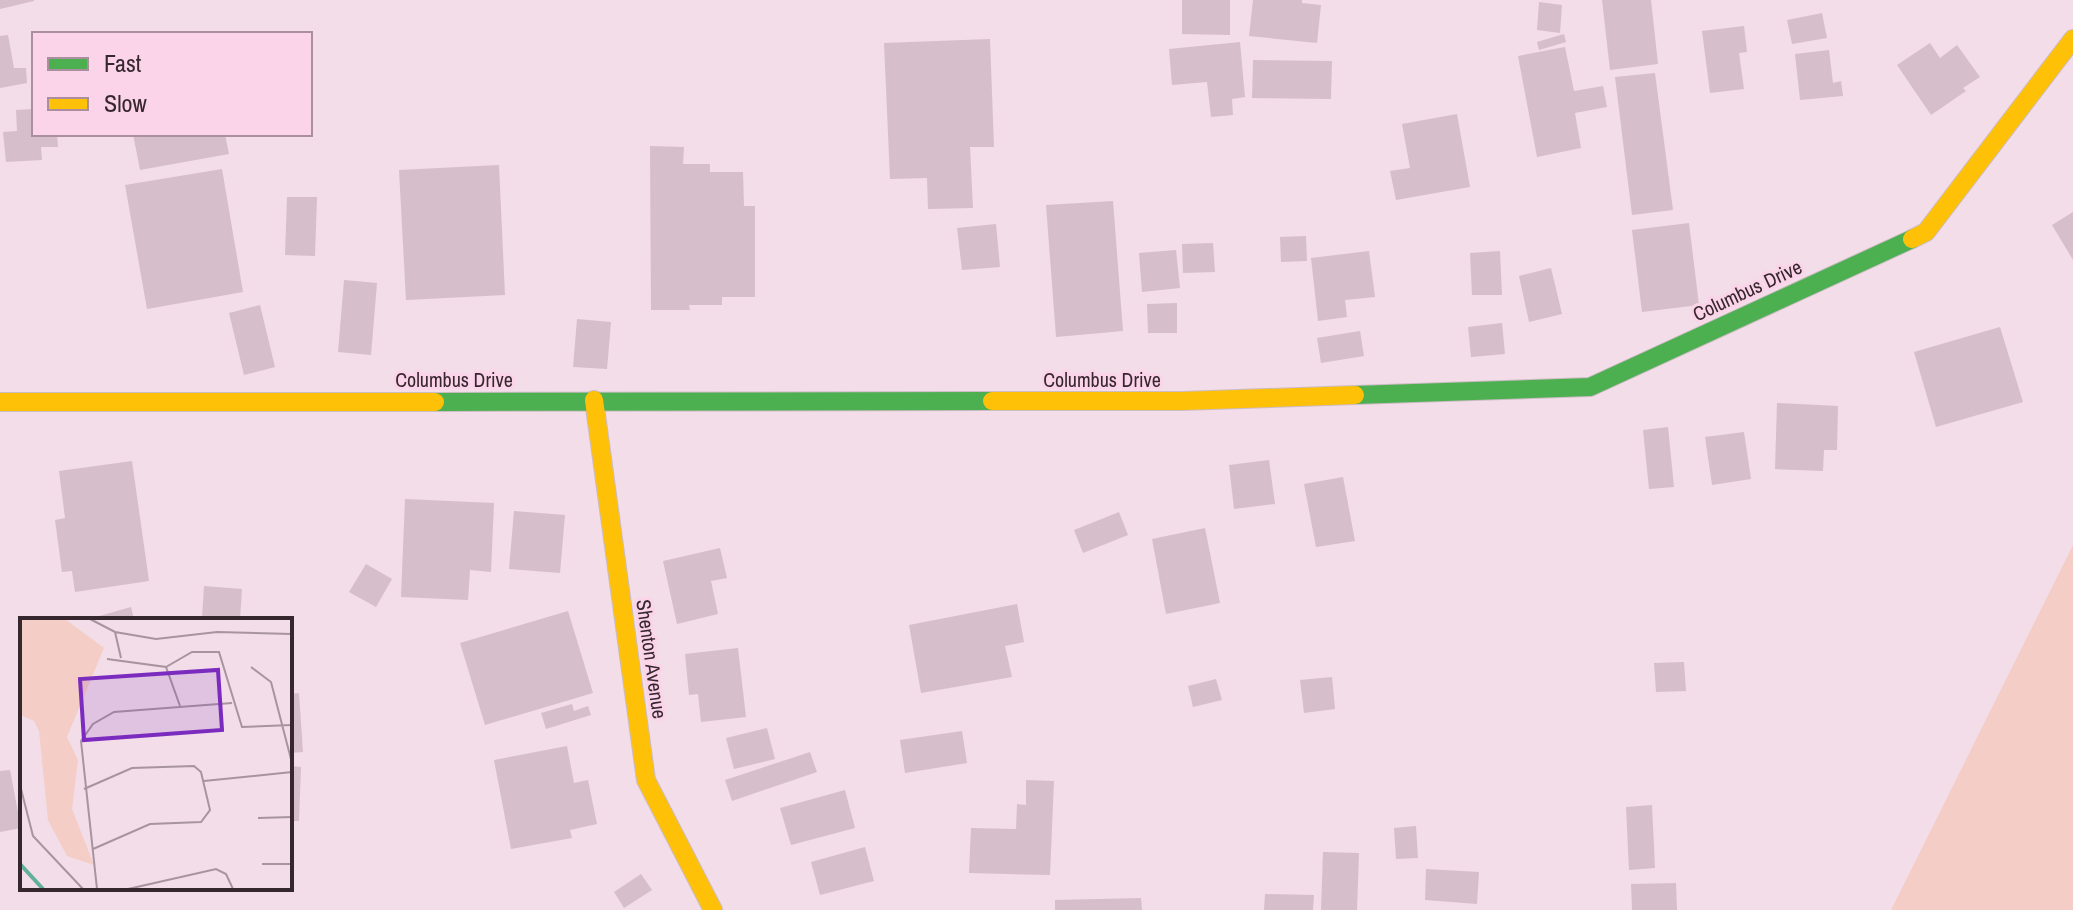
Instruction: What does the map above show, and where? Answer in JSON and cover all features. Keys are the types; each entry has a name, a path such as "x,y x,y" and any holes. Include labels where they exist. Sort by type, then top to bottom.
{"street":[{"name":"Columbus Drive","path":"0,402 1182,401 1590,387 1926,232 2073,39"},
{"name":"Shenton Avenue","path":"594,400 646,780 713,910"}],"shaded area":[{"path":"2073,545 2073,910 1891,910"}],"building":[{"path":"0,0 34,0 34,1 0,9"},
{"path":"1182,0 1230,0 1230,35 1182,34"},
{"path":"1253,0 1302,0 1302,3 1321,5 1317,43 1249,36"},
{"path":"1602,0 1651,0 1658,64 1610,70"},
{"path":"1539,2 1562,5 1560,33 1537,30"},
{"path":"1822,13 1827,38 1792,44 1787,20"},
{"path":"1744,26 1747,52 1739,53 1744,89 1710,93 1702,31"},
{"path":"1564,34 1566,42 1539,50 1537,42"},
{"path":"8,35 14,68 26,68 27,83 0,88 0,36"},
{"path":"990,39 994,147 970,147 973,208 928,209 927,178 890,179 884,43"},
{"path":"1240,42 1245,97 1232,99 1233,115 1211,117 1207,82 1172,85 1169,49"},
{"path":"1930,43 1940,58 1957,45 1980,77 1963,88 1966,91 1931,115 1897,65"},
{"path":"1565,47 1574,91 1603,86 1607,107 1575,113 1581,148 1537,157 1518,56"},
{"path":"1829,50 1833,83 1841,81 1843,96 1800,100 1795,54"},
{"path":"1253,60 1332,61 1331,99 1252,98"},
{"path":"1655,73 1673,210 1632,215 1615,77"},
{"path":"32,109 32,136 57,136 58,147 41,147 42,160 6,162 3,132 17,131 16,110"},
{"path":"1457,114 1470,187 1396,200 1390,171 1410,168 1402,124"},
{"path":"133,136 225,136 229,154 140,170"},
{"path":"650,146 684,147 683,164 710,164 710,172 743,172 744,206 755,206 755,297 722,297 722,305 689,305 690,310 651,310"},
{"path":"499,165 505,295 406,300 399,170"},
{"path":"222,169 243,292 147,309 125,185"},
{"path":"287,197 317,197 315,256 285,255"},
{"path":"1113,201 1123,331 1056,337 1046,205"},
{"path":"2073,212 2073,260 2052,225"},
{"path":"1689,223 1699,305 1642,312 1632,230"},
{"path":"996,224 1000,267 962,270 957,228"},
{"path":"1306,236 1307,261 1281,262 1280,237"},
{"path":"1213,243 1215,272 1183,273 1182,244"},
{"path":"1176,250 1180,288 1142,292 1139,253"},
{"path":"1369,251 1375,297 1345,300 1347,317 1318,321 1311,258"},
{"path":"1500,251 1502,295 1472,295 1470,253"},
{"path":"1551,268 1562,314 1529,322 1519,276"},
{"path":"344,280 377,283 371,355 338,352"},
{"path":"1177,303 1177,333 1148,333 1147,304"},
{"path":"260,305 275,367 244,375 229,313"},
{"path":"577,319 611,322 607,369 573,367"},
{"path":"1502,323 1505,354 1471,357 1468,327"},
{"path":"2000,327 2023,402 1936,427 1914,352"},
{"path":"1360,331 1364,356 1321,363 1317,338"},
{"path":"1777,403 1838,406 1837,450 1824,450 1823,471 1775,469"},
{"path":"1668,427 1674,487 1649,489 1643,430"},
{"path":"1744,432 1751,479 1712,485 1705,437"},
{"path":"1269,460 1275,504 1234,509 1229,465"},
{"path":"132,461 149,581 75,592 72,571 62,572 55,520 65,518 59,471"},
{"path":"1343,477 1355,541 1316,547 1304,484"},
{"path":"405,499 494,503 491,572 470,570 468,600 401,597"},
{"path":"514,511 565,515 560,573 509,569"},
{"path":"1119,512 1128,535 1083,553 1074,530"},
{"path":"1205,528 1220,603 1166,614 1152,539"},
{"path":"720,548 727,578 711,581 718,614 677,624 663,561"},
{"path":"366,564 392,579 376,607 349,592"},
{"path":"204,586 242,589 240,618 202,618"},
{"path":"1017,604 1024,642 1005,646 1012,677 921,693 909,625"},
{"path":"131,607 134,618 92,618"},
{"path":"568,611 593,693 485,725 460,643"},
{"path":"738,648 746,717 701,722 698,694 689,695 685,654"},
{"path":"1684,662 1686,691 1656,692 1654,663"},
{"path":"1332,677 1335,709 1304,713 1300,680"},
{"path":"1216,679 1222,700 1193,707 1188,686"},
{"path":"299,693 303,752 292,753 292,694"},
{"path":"572,704 574,711 588,706 591,715 546,729 541,713"},
{"path":"767,728 775,759 734,769 726,738"},
{"path":"962,731 967,763 905,773 900,740"},
{"path":"567,746 574,783 588,780 597,824 570,830 572,838 511,849 494,760"},
{"path":"810,752 817,772 732,801 725,780"},
{"path":"292,766 301,767 299,821 292,821"},
{"path":"10,770 20,828 0,832 0,771"},
{"path":"1026,780 1054,781 1050,875 969,873 971,828 1016,829 1017,804 1026,805"},
{"path":"845,790 855,828 791,845 780,808"},
{"path":"1652,805 1655,868 1629,870 1626,807"},
{"path":"1416,826 1418,858 1396,859 1394,828"},
{"path":"865,847 874,881 820,895 811,862"},
{"path":"1323,852 1359,853 1357,910 1321,910"},
{"path":"1426,869 1479,872 1477,904 1425,900"},
{"path":"641,874 652,890 624,908 614,892"},
{"path":"1676,883 1677,910 1632,910 1631,884"},
{"path":"1265,894 1314,895 1313,910 1264,910"},
{"path":"1141,898 1142,910 1055,910 1055,900"}],"traffic: fast":[{"path":"1355,395 1590,387 1912,239"},
{"path":"435,402 992,401"}],"traffic: slow":[{"path":"1912,239 1926,232 2073,39"},
{"path":"992,401 1182,401 1355,395"},
{"path":"594,400 646,780 713,910"},
{"path":"0,402 435,402"}]}
